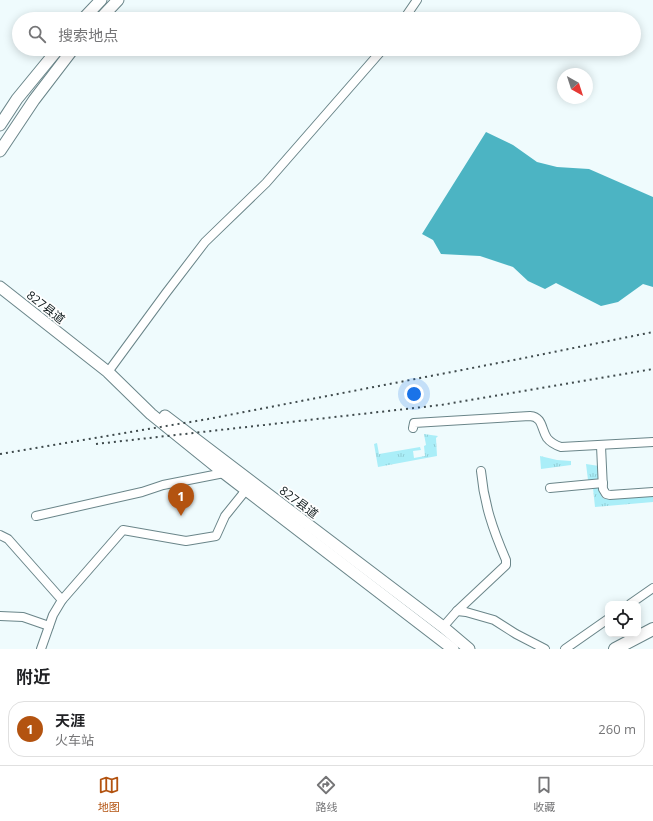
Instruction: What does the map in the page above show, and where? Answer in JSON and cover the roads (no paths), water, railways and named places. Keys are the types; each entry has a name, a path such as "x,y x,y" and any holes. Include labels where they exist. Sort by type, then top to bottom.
{"highway":[{"path":"615,649 653,630"}],"main road":[{"path":"90,12 101,0"},
{"path":"107,12 118,0"},
{"path":"0,125 17,99 52,56"},
{"path":"0,151 34,100 68,56"},
{"name":"827县道","path":"0,287 110,374 443,627 469,649"},
{"name":"827县道","path":"110,374 151,414 224,473 453,649"}],"street":[{"path":"409,12 417,0"},
{"path":"110,374 166,293 205,242 266,183 377,56"},
{"path":"413,428 414,423 534,417 540,420 548,439 561,447 568,448 653,442"},
{"path":"601,446 604,492 610,495 653,492"},
{"path":"443,627 506,565 506,560 486,507 481,471"},
{"path":"36,516 156,488 163,485 224,473"},
{"path":"550,488 603,483"},
{"path":"41,649 55,610 123,530 186,541 216,536 225,516 246,490"},
{"path":"0,535 8,539 62,600"},
{"path":"634,601 653,588"},
{"path":"458,611 494,620 516,634 546,649"},
{"path":"0,616 23,617 49,626"},
{"path":"565,649 605,621"}],"railway":[{"path":"0,454 208,419 653,332"},
{"path":"96,444 441,405 653,369"}],"place":[{"name":"天涯","path":"181,516"}]}
